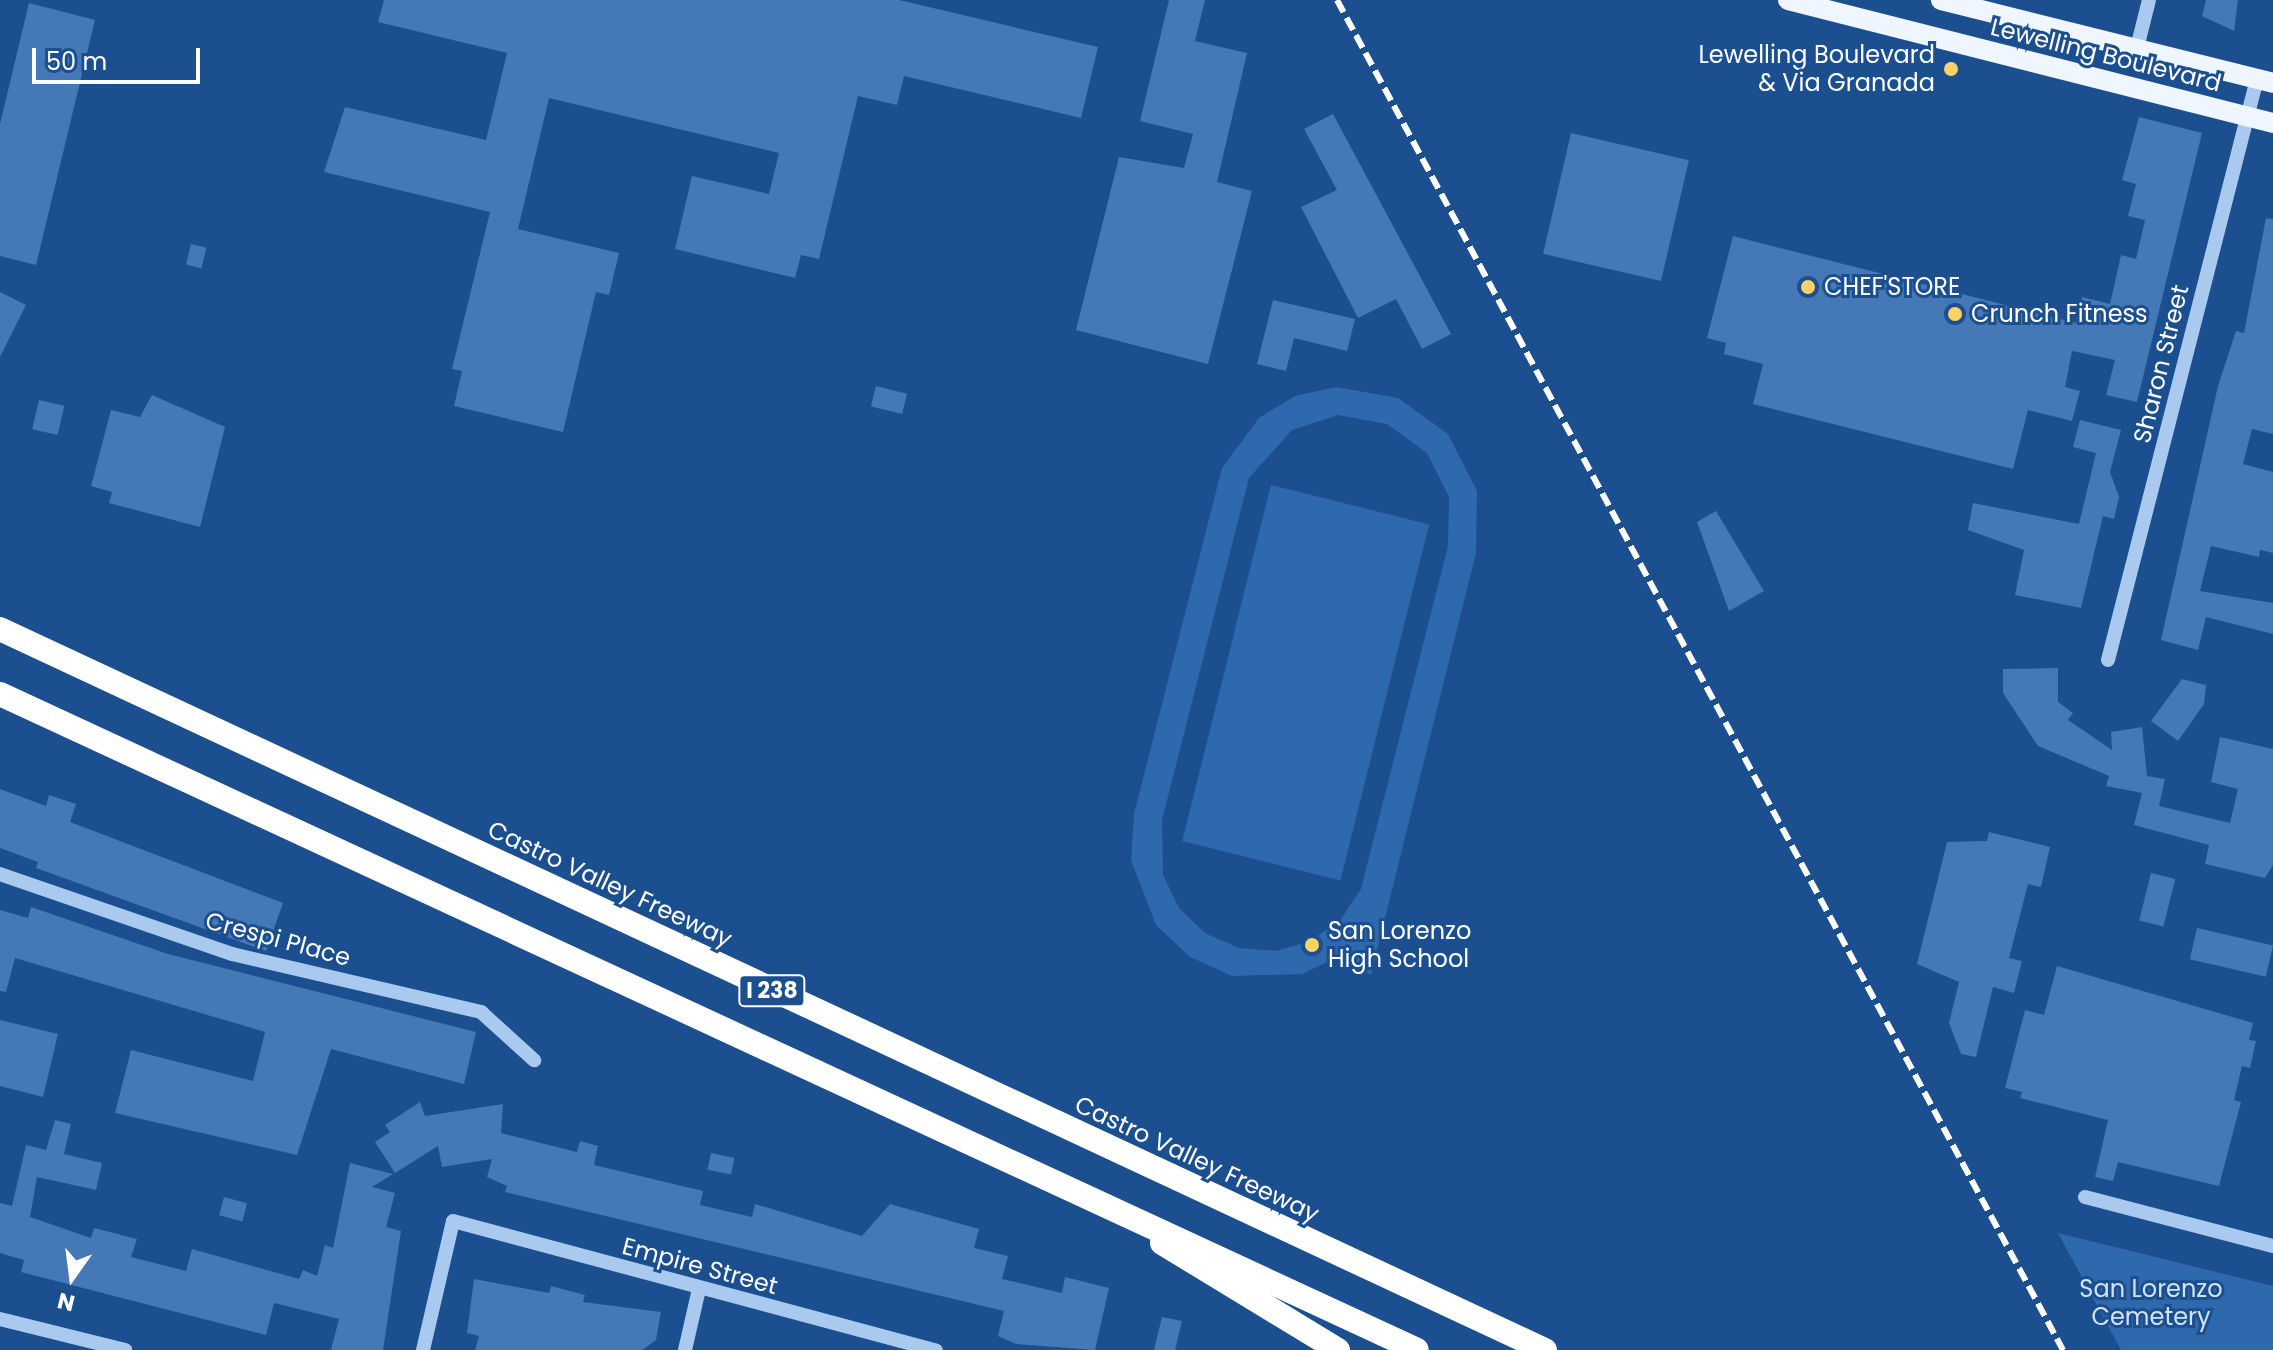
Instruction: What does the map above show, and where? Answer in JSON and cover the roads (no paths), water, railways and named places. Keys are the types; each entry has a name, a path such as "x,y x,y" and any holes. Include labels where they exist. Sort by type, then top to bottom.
{"highway":[{"name":"Castro Valley Freeway","path":"0,629 1545,1350"},
{"name":"I 238","path":"0,694 1417,1350"},
{"path":"1111,1207 1214,1280 1338,1350"}],"main road":[{"name":"Lewelling Boulevard","path":"1788,0 2273,123"},
{"name":"Lewelling Boulevard","path":"1941,0 2265,81"}],"street":[{"path":"2137,48 2149,0"},
{"name":"Sharon Street","path":"2108,660 2247,118 2265,81"},
{"name":"Crespi Place","path":"0,874 232,954 481,1012 534,1060"},
{"path":"2085,1197 2273,1246"},
{"name":"Empire Street","path":"423,1350 453,1221 936,1350"},
{"path":"685,1350 699,1289"},
{"path":"0,1319 125,1350"}],"railway":[{"path":"1337,0 2063,1350"}],"place":[{"name":"Lewelling Boulevard & Via Granada","path":"1951,69"},
{"name":"CHEF'STORE","path":"1808,287"},
{"name":"Crunch Fitness","path":"1955,314"},
{"name":"San Lorenzo High School","path":"1312,945"}],"park label":[{"name":"San Lorenzo Cemetery","path":"2151,1303"}]}
